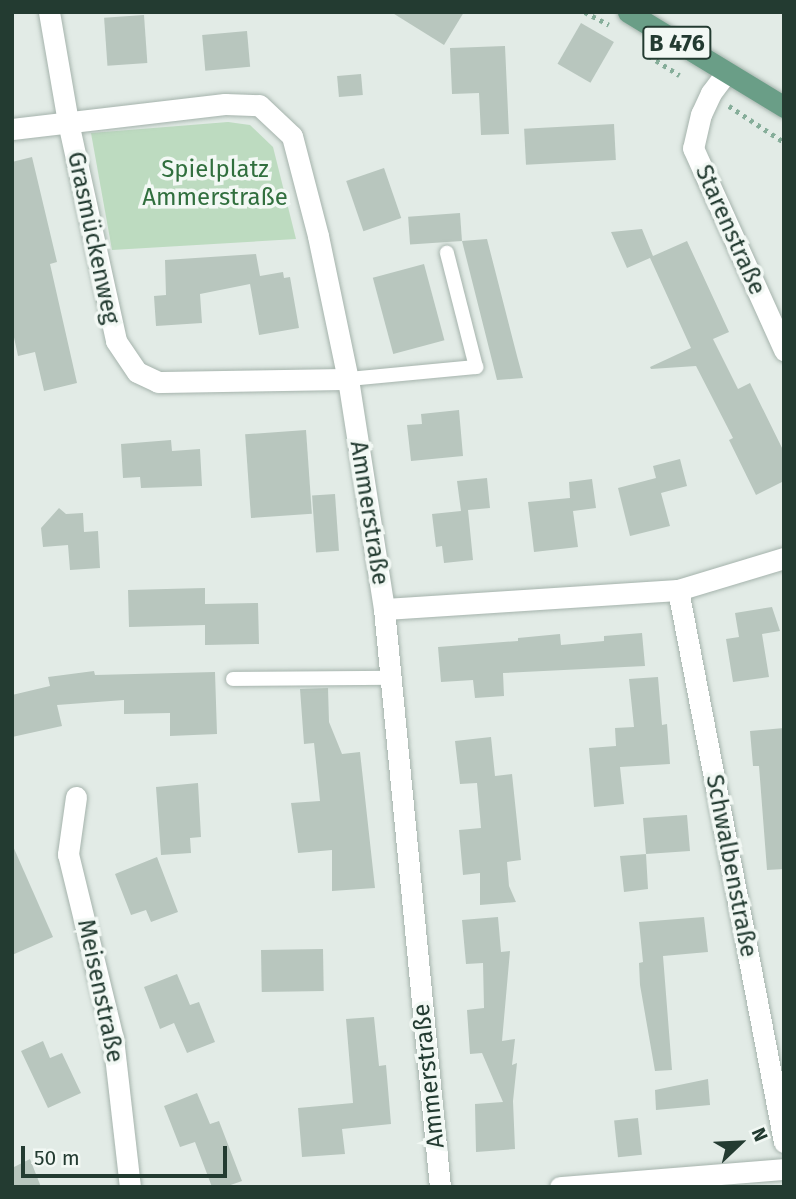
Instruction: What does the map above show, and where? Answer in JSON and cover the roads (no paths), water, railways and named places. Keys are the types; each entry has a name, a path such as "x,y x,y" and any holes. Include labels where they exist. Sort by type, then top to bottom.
{"main road":[{"name":"B 476","path":"628,12 784,107"}],"street":[{"name":"Grasmückenweg","path":"49,12 68,122 116,341 136,372 158,382 348,379"},
{"name":"Starenstraße","path":"726,73 711,93 701,114 693,148 784,350"},
{"name":"Ammerstraße","path":"12,129 225,104 259,105 292,136 318,236 348,379 384,609 440,1187"},
{"path":"384,609 678,590 784,558"},
{"name":"Schwalbenstraße","path":"678,590 784,1142"},
{"name":"Meisenstraße","path":"76,797 68,854 113,1038 130,1187"},
{"path":"560,1187 784,1169"}],"lane":[{"path":"348,379 476,367 447,253"},
{"path":"233,679 389,678"}],"park label":[{"name":"Spielplatz Ammerstraße","path":"215,184"}]}
